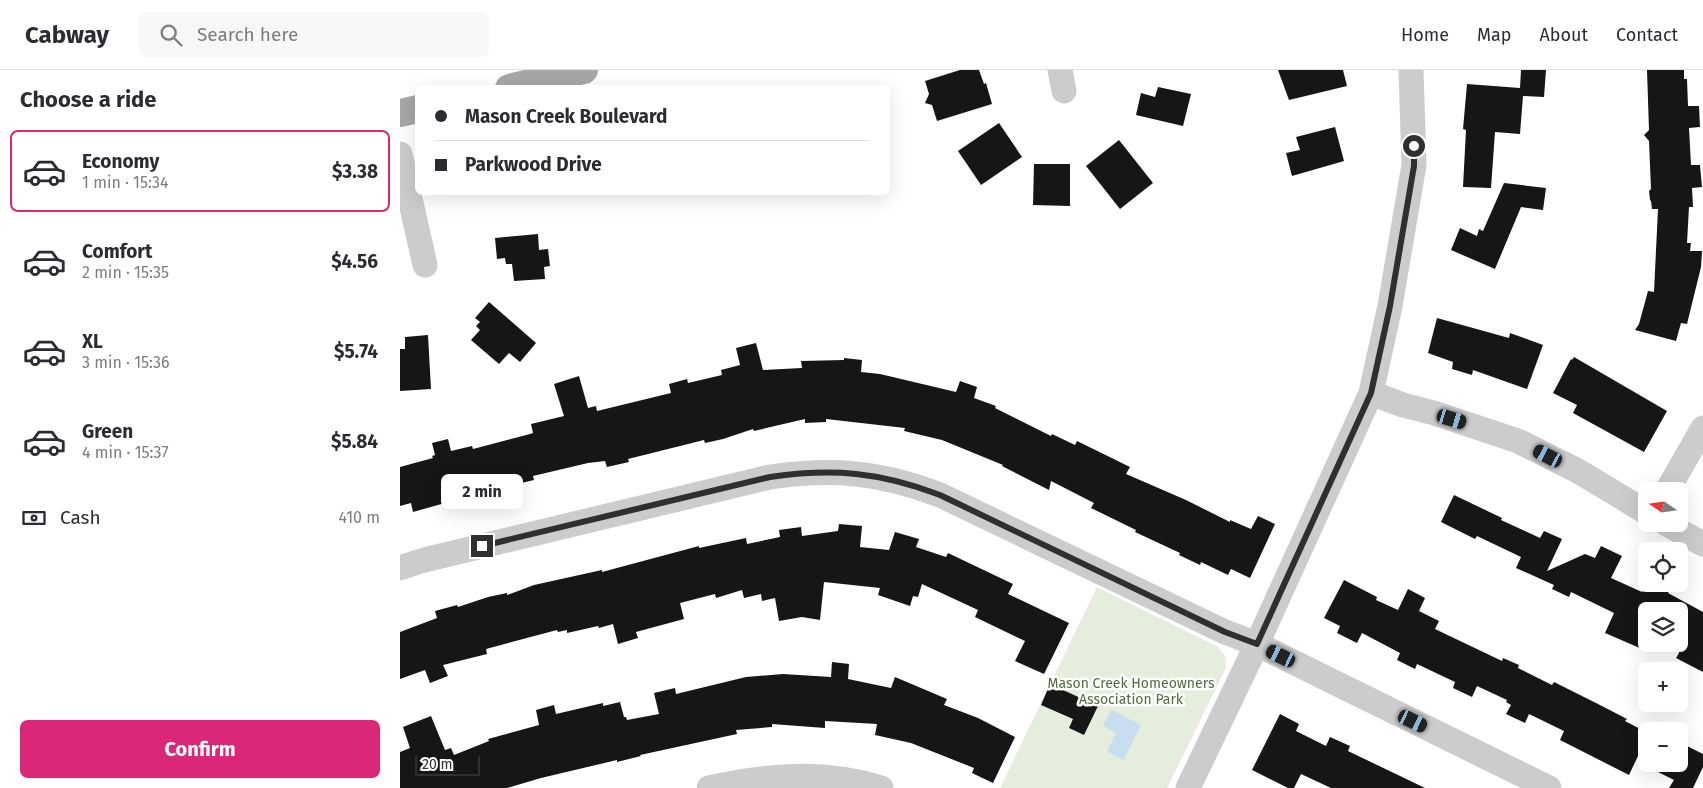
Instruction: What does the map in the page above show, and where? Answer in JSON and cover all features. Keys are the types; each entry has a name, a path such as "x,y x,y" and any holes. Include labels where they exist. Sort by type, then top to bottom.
{"main road":[{"path":"522,85 584,70"},
{"path":"400,113 415,110"}],"street":[{"path":"1188,788 1257,644 1371,393 1390,306 1414,166 1411,70"},
{"path":"400,154 425,264"},
{"path":"1371,393 1518,441 1578,471 1638,507"},
{"path":"1672,482 1703,428"},
{"path":"400,568 434,558 770,477 796,473 850,472 876,476 915,485 940,495 1225,632 1257,644 1549,788"},
{"path":"1681,532 1703,544"},
{"path":"709,788 750,779 782,776 846,779 881,788"}],"green space":[{"name":"Mason Creek Homeowners Association Park","path":"1097,587 1218,647 1225,656 1226,668 1167,788 1000,788"}],"water":[{"path":"1111,710 1141,725 1124,760 1107,752 1116,733 1103,726"}],"building":[{"path":"960,70 979,70 984,84 986,83 992,104 937,121 932,105 925,103 929,94 925,81"},
{"path":"1278,70 1343,70 1347,86 1289,100"},
{"path":"1521,70 1546,70 1544,97 1523,96 1520,134 1495,132 1491,188 1463,187 1466,130 1463,129 1467,84 1520,88"},
{"path":"1647,70 1684,70 1684,79 1687,79 1688,106 1699,106 1700,127 1689,128 1691,165 1700,165 1702,187 1692,188 1693,207 1689,207 1687,243 1691,243 1690,251 1702,251 1701,267 1687,324 1681,323 1676,341 1635,330 1639,324 1648,291 1654,292 1658,209 1652,209 1650,200 1649,141 1644,135 1649,130"},
{"path":"1158,87 1191,94 1183,126 1136,115 1141,93 1155,97"},
{"path":"999,123 1022,157 981,185 958,151"},
{"path":"1335,127 1344,161 1292,176 1286,153 1300,150 1296,137"},
{"path":"1119,140 1153,183 1120,209 1086,166"},
{"path":"1034,164 1070,164 1070,206 1033,205"},
{"path":"1504,183 1546,188 1543,210 1521,207 1495,269 1451,250 1460,228 1477,236 1479,229 1483,231"},
{"path":"538,234 539,250 548,249 550,266 544,267 545,279 514,281 512,264 506,264 505,258 497,259 495,238"},
{"path":"489,302 536,343 520,362 509,353 499,364 471,340 480,330 476,326 480,322 475,318"},
{"path":"1437,318 1509,338 1510,333 1543,345 1527,389 1473,370 1472,375 1452,369 1453,362 1428,353"},
{"path":"428,335 431,389 400,391 400,349 405,349 405,337"},
{"path":"756,343 763,370 802,368 801,361 844,360 844,358 862,360 861,372 880,374 956,392 960,381 977,387 974,398 996,406 995,408 1051,436 1052,434 1075,445 1077,441 1130,467 1126,474 1186,500 1230,522 1230,520 1251,529 1258,516 1275,524 1250,578 1231,569 1228,575 1201,562 1200,565 1179,555 1180,553 1135,532 1136,530 1091,508 1094,503 1051,481 1049,490 1003,465 942,440 904,431 905,428 826,419 826,422 805,423 805,419 754,431 753,429 723,439 705,443 704,440 628,459 629,462 607,467 605,461 588,463 533,476 534,480 513,485 511,478 502,480 501,474 463,484 467,501 446,506 445,503 413,512 411,503 400,506 400,467 433,458 432,456 435,455 432,443 448,439 451,451 472,446 473,449 533,433 531,424 564,416 554,384 579,376 588,408 596,406 597,411 671,393 669,384 687,379 688,383 722,375 721,370 740,365 736,348"},
{"path":"1574,357 1667,411 1644,452 1573,413 1577,405 1553,393 1571,359"},
{"path":"1454,495 1540,538 1544,531 1562,539 1547,571 1585,554 1595,558 1601,546 1622,556 1611,578 1638,590 1638,592 1669,592 1685,602 1638,602 1638,647 1605,633 1614,613 1571,592 1569,597 1552,589 1554,585 1516,568 1521,557 1477,536 1475,539 1441,522"},
{"path":"839,524 862,526 860,547 889,550 895,532 919,539 916,547 946,557 948,553 1013,584 1008,594 1069,623 1044,674 1015,661 1025,641 975,617 978,610 922,584 918,597 913,596 910,606 878,595 880,588 824,582 820,620 802,617 779,621 775,598 762,601 761,594 744,598 742,590 716,598 715,594 680,603 684,619 636,632 638,638 618,644 613,624 567,633 567,630 558,632 557,630 486,649 487,654 443,665 448,676 430,683 425,670 400,679 400,632 437,618 435,611 457,605 458,607 488,597 507,593 507,595 534,585 602,570 602,572 699,546 699,548 746,538 747,544 780,537 779,530 801,527 802,536 838,531"},
{"path":"1344,580 1377,597 1376,600 1398,610 1408,589 1425,598 1419,611 1439,621 1435,629 1502,661 1503,658 1519,665 1518,668 1552,685 1554,682 1627,719 1625,721 1638,728 1638,756 1629,775 1560,740 1564,731 1529,714 1525,723 1506,714 1511,705 1506,702 1507,700 1477,686 1472,697 1453,688 1455,682 1417,664 1415,669 1397,660 1400,653 1362,633 1357,643 1337,633 1340,626 1324,618"},
{"path":"1688,604 1703,612 1703,672 1688,664 1688,662 1676,658 1679,653 1688,652"},
{"path":"832,662 849,664 848,679 891,688 895,677 947,699 944,705 978,718 1015,737 993,783 972,773 974,768 911,743 875,735 877,724 825,721 825,728 772,724 772,727 736,730 737,734 640,755 617,762 617,760 507,788 400,788 400,752 410,748 403,727 431,716 445,750 451,748 454,755 489,741 488,739 539,725 536,710 554,705 556,714 603,703 603,706 620,702 624,717 627,720 659,714 654,693 675,688 676,694 746,677 783,674 831,677"},
{"path":"1050,684 1098,706 1084,735 1069,728 1073,719 1041,705"},
{"path":"1280,714 1299,724 1296,731 1326,746 1330,737 1350,746 1348,751 1425,788 1331,788 1301,774 1294,788 1288,788 1252,770"},
{"path":"1688,746 1703,754 1703,767 1693,788 1669,788 1674,780 1658,772 1688,772"}],"route":[{"path":"482,546 770,477 796,473 850,472 915,485 940,495 1225,632 1257,644 1371,393 1390,306 1414,166 1414,146"}]}
